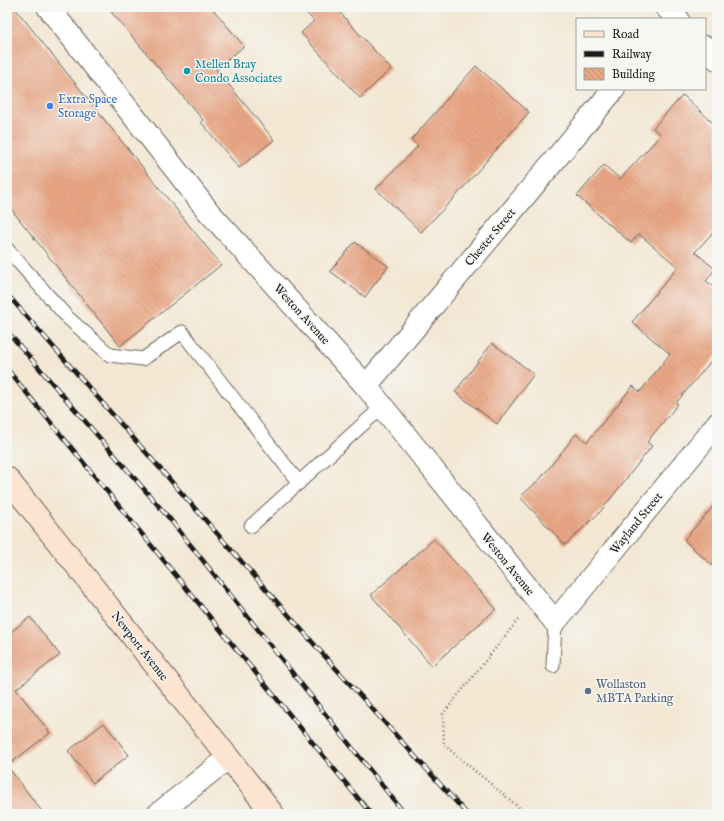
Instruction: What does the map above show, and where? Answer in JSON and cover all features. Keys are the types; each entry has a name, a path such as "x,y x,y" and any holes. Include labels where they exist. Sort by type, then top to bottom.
{"main road":[{"name":"Newport Avenue","path":"7,478 273,814"}],"street":[{"name":"Weston Avenue","path":"48,7 208,211 383,406 555,622"},
{"path":"706,48 717,59"},
{"name":"Chester Street","path":"366,386 613,90"},
{"name":"Wayland Street","path":"555,622 717,424"},
{"path":"158,814 228,758"}],"lane":[{"path":"7,249 68,318 110,355 143,359 182,332 299,483"},
{"path":"251,526 383,406"},
{"path":"553,666 555,622"}],"path":[{"path":"527,814 444,745 443,714 536,598"}],"building":[{"name":"Extra Space Storage","path":"7,7 14,7 221,265 120,346 7,204"},
{"name":"Mellen Bray Condo Associates","path":"107,7 211,7 244,46 216,69 274,140 239,168 201,122 203,120"},
{"path":"301,7 335,7 391,69 360,98 301,33 314,21"},
{"path":"476,66 529,112 456,196 421,232 376,189 418,146 411,140"},
{"path":"683,95 717,127 717,228 695,252 715,269 706,281 717,289 717,354 676,403 678,404 647,442 652,446 600,512 565,545 520,497 541,478 576,434 587,442 633,386 640,392 670,354 632,322 678,267 639,234 631,243 577,196 604,165 620,179 661,135 653,128"},
{"path":"355,242 388,266 365,297 330,271"},
{"path":"492,343 534,374 497,424 455,392"},
{"path":"717,502 717,570 684,540"},
{"path":"434,539 496,609 432,666 371,595"},
{"path":"30,617 60,655 16,689 50,733 7,766 7,635"},
{"path":"104,723 129,755 93,783 68,751"},
{"path":"7,766 44,814 7,814"}],"railway":[{"path":"7,294 321,652 467,814"},
{"path":"7,331 169,518 405,814"},
{"path":"7,369 371,814"}],"place":[{"name":"Mellen Bray Condo Associates","path":"187,71"},
{"name":"Extra Space Storage","path":"50,106"},
{"name":"Wollaston MBTA Parking","path":"588,691"}]}
